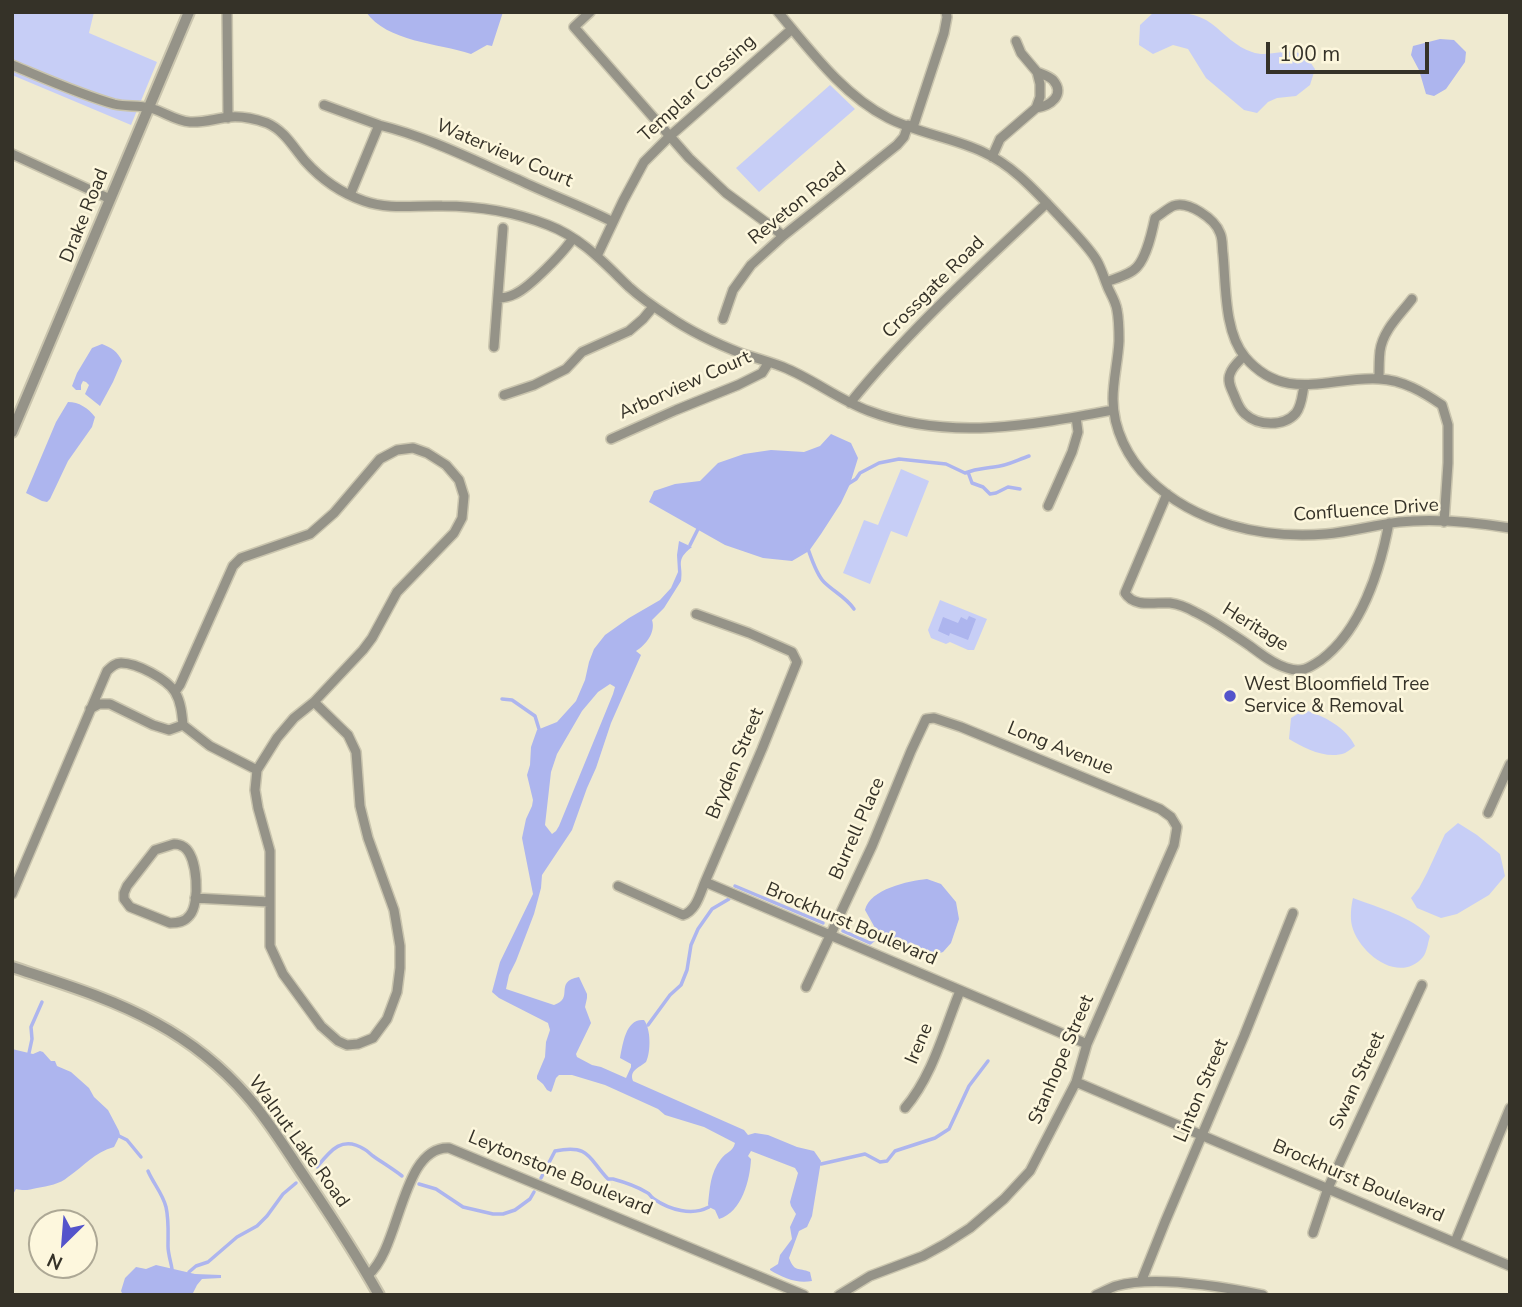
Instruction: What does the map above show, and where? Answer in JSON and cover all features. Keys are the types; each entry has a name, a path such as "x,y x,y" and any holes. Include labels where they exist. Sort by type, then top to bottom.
{"street":[{"name":"Drake Road","path":"12,432 189,12"},
{"path":"227,12 228,118"},
{"path":"590,12 574,27 689,158 726,193 783,236"},
{"path":"12,65 92,97 119,105 150,108 189,122 251,118 271,125 287,138 315,172 336,188 366,202 392,207 444,206 496,210 551,226 597,256 629,287 681,325 714,342 803,376 869,411 929,427 957,429 991,428 1113,410 1119,343 1117,308 1096,259 1046,203 1009,167 975,149 889,118 867,104 843,85 778,12"},
{"name":"Reveton Road","path":"723,319 733,290 751,265 904,137 911,126 944,33 946,12"},
{"name":"Templar Crossing","path":"597,256 644,162 792,29"},
{"path":"1016,41 1021,53 1037,72 1040,97 1036,108"},
{"path":"992,157 1000,139 1036,108 1051,104 1057,97 1055,83 1050,77 1037,72"},
{"name":"Waterview Court","path":"324,105 432,141 612,222"},
{"path":"350,195 379,125"},
{"path":"12,154 110,199"},
{"name":"Crossgate Road","path":"850,402 937,308 1046,203"},
{"path":"1106,282 1138,266 1148,245 1155,218 1175,205 1190,207 1207,216 1220,232 1231,327 1239,348 1253,365 1270,377 1288,384 1304,386 1379,379 1407,385 1442,405 1448,425 1444,522"},
{"path":"495,347 503,228"},
{"path":"498,298 507,298 518,293 564,251 573,238"},
{"path":"1379,379 1380,350 1384,337 1412,299"},
{"path":"504,395 566,369 582,352 629,331 653,306"},
{"path":"1244,356 1230,374 1229,384 1239,407 1245,415 1254,420 1272,424 1296,414 1304,386"},
{"name":"Arborview Court","path":"611,439 738,385 762,373 769,362"},
{"name":"Confluence Drive","path":"1113,410 1126,449 1141,471 1179,504 1224,523 1276,534 1304,535 1329,534 1411,521 1468,522 1510,528"},
{"path":"1048,506 1072,452 1078,432 1076,417"},
{"path":"175,692 233,566 241,558 310,534 334,513 380,459 397,450 413,448 427,453 446,465 459,480 464,496 462,518 454,533 397,592 367,644 314,702 294,718 277,738 257,770 258,808 270,851 270,946 283,974 321,1026 347,1045 365,1042 381,1029 397,992 400,946 394,910 368,838 360,806 356,752 348,736 314,702"},
{"name":"Heritage","path":"1167,494 1125,593 1129,599 1135,602 1173,603 1194,611 1269,660 1288,668 1307,670 1343,639 1374,580 1389,523"},
{"name":"Bryden Street","path":"696,614 759,637 792,652 797,658 762,749 705,882"},
{"path":"12,894 90,709 107,671 114,664 121,663 146,671 163,680 175,692 183,725 210,746 257,770"},
{"path":"90,709 99,704 110,704 169,730 183,725"},
{"name":"Long Avenue","path":"923,723 926,719 934,718 986,737 1160,809 1171,817 1177,827"},
{"name":"Burrell Place","path":"806,988 872,846 923,723"},
{"path":"1488,813 1510,764"},
{"name":"Stanhope Street","path":"839,1295 870,1276 923,1256 946,1244 1004,1199 1030,1171 1076,1082 1087,1044 1174,845 1177,827"},
{"path":"174,844 185,847 193,861 196,873 195,898 192,913 177,923 170,923 130,906 124,899 124,893 155,850 174,844"},
{"path":"618,886 683,915 694,908 705,882"},
{"name":"Brockhurst Boulevard","path":"705,882 1087,1044"},
{"path":"195,898 269,902"},
{"name":"Linton Street","path":"1141,1282 1293,913"},
{"name":"Walnut Lake Road","path":"12,967 85,992 156,1023 217,1067 267,1122 335,1221 379,1295"},
{"name":"Swan Street","path":"1313,1233 1328,1188 1422,985"},
{"name":"Irene","path":"905,1108 926,1077 960,991"},
{"name":"Brockhurst Boulevard","path":"1076,1082 1510,1266"},
{"path":"1455,1242 1510,1108"},
{"name":"Leytonstone Boulevard","path":"368,1275 377,1267 386,1249 413,1175 421,1162 436,1149 449,1148 804,1295"},
{"path":"1096,1295 1115,1286 1141,1282 1216,1286 1264,1295"}],"shaded area":[{"path":"12,12 94,12 89,33 157,62 131,125 12,75"},
{"path":"366,12 503,12 492,46 487,45 471,54 400,36 375,22"},
{"path":"1154,12 1184,13 1199,17 1236,44 1259,54 1299,53 1306,57 1315,69 1310,85 1296,96 1268,102 1257,113 1244,110 1206,78 1188,49 1173,45 1153,54 1139,45 1140,25"},
{"path":"1440,39 1454,40 1466,52 1465,62 1446,89 1434,96 1426,94 1411,55 1413,46"},
{"path":"830,85 855,109 759,192 736,168"},
{"path":"102,344 114,350 122,361 100,406 85,394 89,385 86,382 83,381 81,390 72,386 92,348"},
{"path":"68,402 83,406 95,417 92,427 68,461 50,499 47,502 42,501 26,493 56,422"},
{"path":"831,434 851,443 858,458 841,503 809,551 792,561 763,558 725,545 649,502 654,491 675,484 700,481 718,463 744,454 771,450 804,452 820,446"},
{"path":"901,469 929,481 907,537 891,531 870,584 843,573 864,520 878,525"},
{"path":"679,541 692,547 681,559 681,581 664,608 652,620 653,629 649,638 636,651 641,655 611,723 572,830 542,875 534,914 506,989 554,1005 563,998 567,982 579,977 587,994 585,1007 591,1023 577,1057 626,1078 631,1064 620,1058 624,1039 633,1023 644,1020 650,1041 649,1052 646,1062 634,1072 633,1081 744,1130 748,1135 768,1135 814,1151 821,1161 812,1216 807,1227 799,1231 789,1258 795,1268 810,1272 812,1281 790,1280 770,1270 778,1264 780,1255 792,1239 790,1227 796,1214 790,1202 798,1173 795,1168 751,1151 748,1156 751,1159 749,1176 743,1194 734,1210 719,1219 708,1204 711,1181 717,1164 735,1143 704,1127 665,1115 658,1109 605,1085 572,1075 559,1075 551,1092 547,1090 537,1076 545,1057 550,1030 548,1023 492,992 500,962 533,894 522,838 533,800 527,775 531,747 537,730 557,722 576,701 594,649 605,635 660,600 671,588 678,572","holes":["610,684 615,687 559,826 552,834 545,825 551,772 557,754 582,711 598,692"]},
{"path":"940,600 987,619 974,650 931,638 928,630"},
{"path":"969,616 976,619 968,640 938,631 943,617 958,623 961,617 967,620"},
{"path":"1304,710 1334,723 1346,733 1355,746 1345,753 1331,755 1309,749 1289,739 1291,718"},
{"path":"1458,823 1500,854 1505,876 1489,895 1457,914 1441,918 1417,908 1411,898 1427,873 1445,834"},
{"path":"927,879 941,884 956,902 959,919 951,943 943,952 934,955 913,950 879,935 865,910 868,903 882,891 900,884"},
{"path":"1353,898 1394,913 1423,929 1430,936 1423,957 1413,965 1403,968 1392,967 1371,955 1356,936 1352,926"},
{"path":"12,1049 33,1054 43,1052 51,1061 55,1061 57,1066 71,1072 108,1110 120,1135 114,1147 95,1156 61,1181 29,1190 16,1189 12,1196"},
{"path":"156,1265 195,1274 221,1275 221,1278 202,1279 192,1295 123,1295 121,1291 125,1278 136,1267 146,1269"}],"waterway":[{"path":"848,484 860,473 879,463 899,459 946,464 965,473 1029,456"},
{"path":"968,472 972,483 983,487 990,494 1008,487 1020,489"},
{"path":"690,545 700,525"},
{"path":"807,546 821,579 854,609"},
{"path":"502,699 512,700 535,716 539,729"},
{"path":"735,886 823,923"},
{"path":"648,1025 670,995 681,985 698,929 712,909 729,899"},
{"path":"843,931 870,943 879,935"},
{"path":"29,1053 31,1027 42,1002"},
{"path":"821,1164 865,1154 880,1162 887,1161 895,1151 935,1138 949,1129 969,1086 988,1061"},
{"path":"119,1136 127,1140 141,1157"},
{"path":"317,1167 337,1147 349,1144 365,1150 402,1176"},
{"path":"541,1178 555,1151 575,1149 587,1154 608,1179 638,1188 667,1206 688,1211 709,1207"},
{"path":"148,1171 166,1207 172,1269"},
{"path":"189,1272 208,1262 237,1237 257,1226 283,1194 296,1183"},
{"path":"419,1184 436,1189 463,1207 493,1214 515,1210 530,1199 534,1192"}],"place":[{"name":"West Bloomfield Tree Service & Removal","path":"1230,696"}]}
